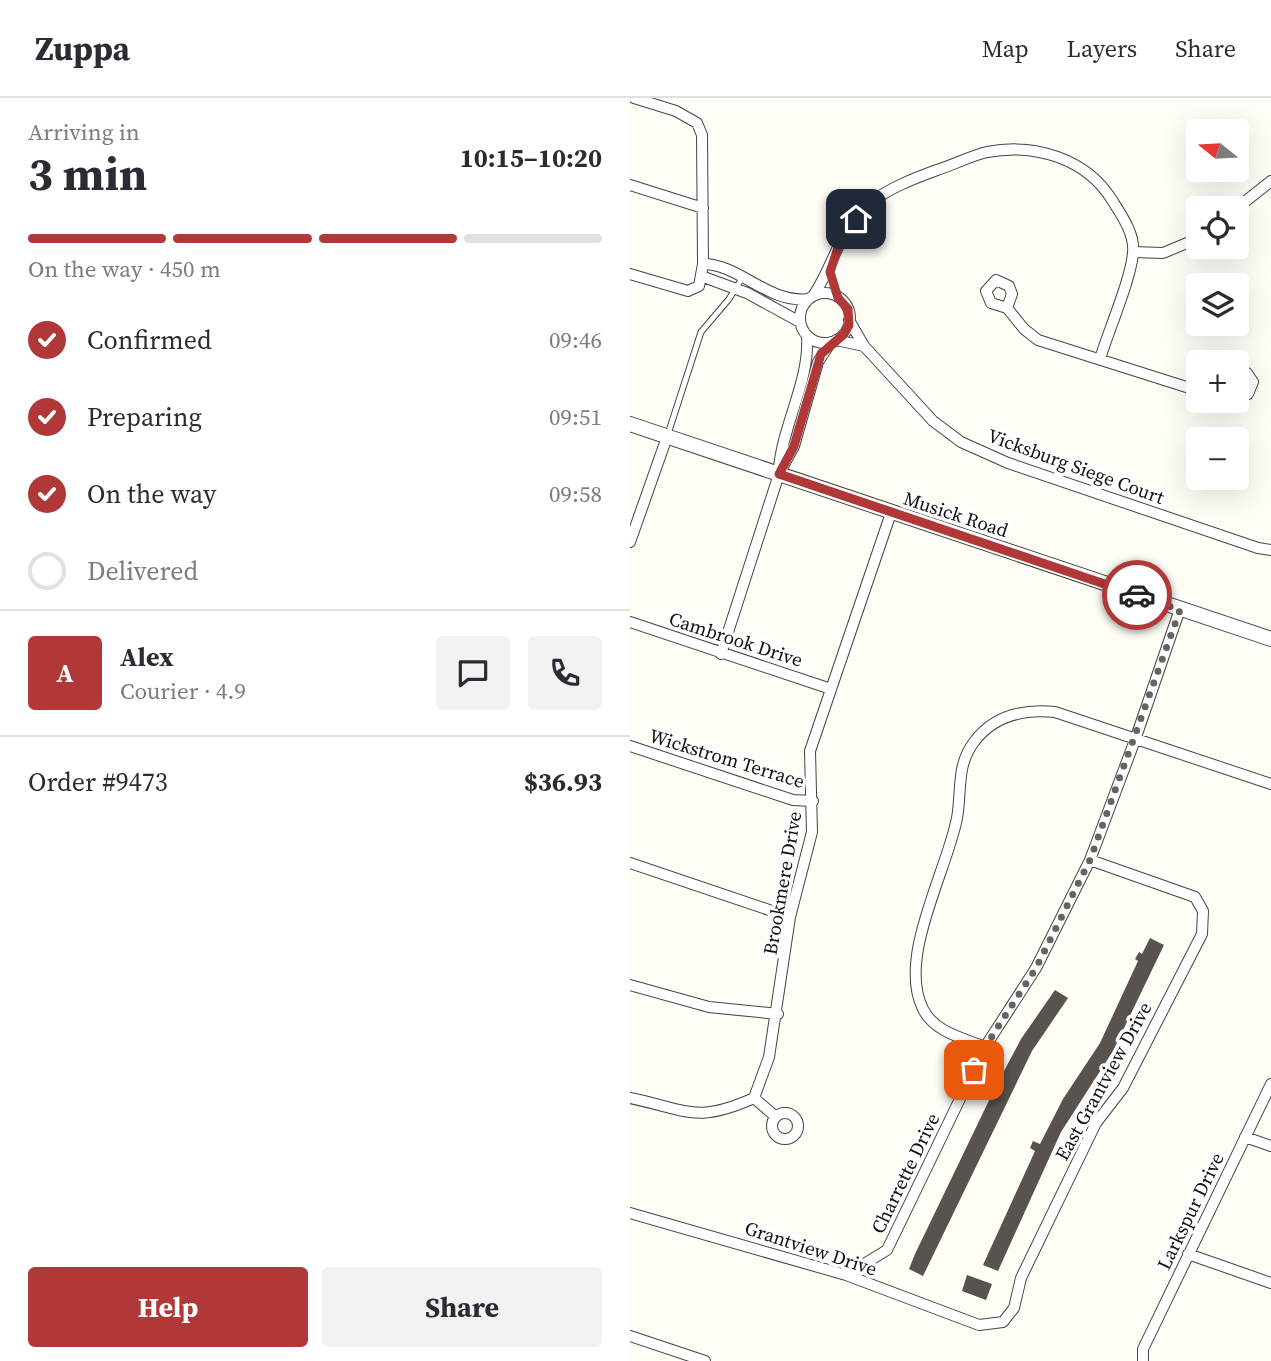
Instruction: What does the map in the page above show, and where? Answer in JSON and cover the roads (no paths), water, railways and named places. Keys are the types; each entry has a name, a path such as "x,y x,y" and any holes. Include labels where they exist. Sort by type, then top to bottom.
{"street":[{"path":"630,274 688,291 699,286 703,264 702,135 697,123 676,111 634,98"},
{"path":"800,323 801,312 830,272 842,236 870,203 911,180 986,152 1029,149 1060,157 1077,167 1108,193 1128,224 1133,252 1100,359"},
{"path":"1249,198 1271,181"},
{"path":"630,185 703,208"},
{"path":"1133,252 1163,253 1186,243"},
{"path":"703,264 715,265 739,284 800,323 807,336 807,359 782,442 779,474"},
{"path":"830,272 838,298"},
{"path":"701,276 739,284 789,300 828,294 845,305 849,320 847,330 834,341 818,362 794,446 779,474 721,653"},
{"path":"1007,308 1024,329 1038,340 1186,387"},
{"name":"Vicksburg Siege Court","path":"849,320 864,346 933,421 961,442 1008,463 1258,548 1271,550"},
{"path":"807,336 821,343 834,341 864,346"},
{"path":"1249,376 1253,382 1249,392"},
{"name":"Musick Road","path":"630,425 1271,639"},
{"path":"630,542 667,437"},
{"name":"Brookmere Drive","path":"754,1098 769,1057 778,1014 790,917 812,832 813,801 808,764 810,751 891,513"},
{"name":"Charrette Drive","path":"846,1275 887,1250 985,1047 1036,968 1090,860 1180,610"},
{"name":"Cambrook Drive","path":"630,622 831,689"},
{"path":"985,1047 933,1025 920,1002 918,960 925,916 944,867 957,817 959,775 965,756 976,739 1005,716 1030,709 1055,712 1271,784"},
{"name":"Wickstrom Terrace","path":"630,746 793,800 813,801"},
{"name":"East Grantview Drive","path":"979,1325 1003,1322 1010,1316 1021,1278 1096,1123 1123,1088 1202,934 1203,911 1195,897 1090,860"},
{"path":"630,863 790,917"},
{"path":"630,985 709,1007 778,1014"},
{"name":"Larkspur Drive","path":"1141,1358 1188,1254 1271,1084"},
{"path":"630,1098 698,1115 717,1113 754,1098 776,1117"},
{"path":"1245,1137 1271,1146"},
{"name":"Grantview Drive","path":"630,1213 846,1275 979,1325"},
{"path":"1188,1254 1271,1283"},
{"path":"630,1336 705,1361"}],"lane":[{"path":"667,437 701,332 739,284"}]}
